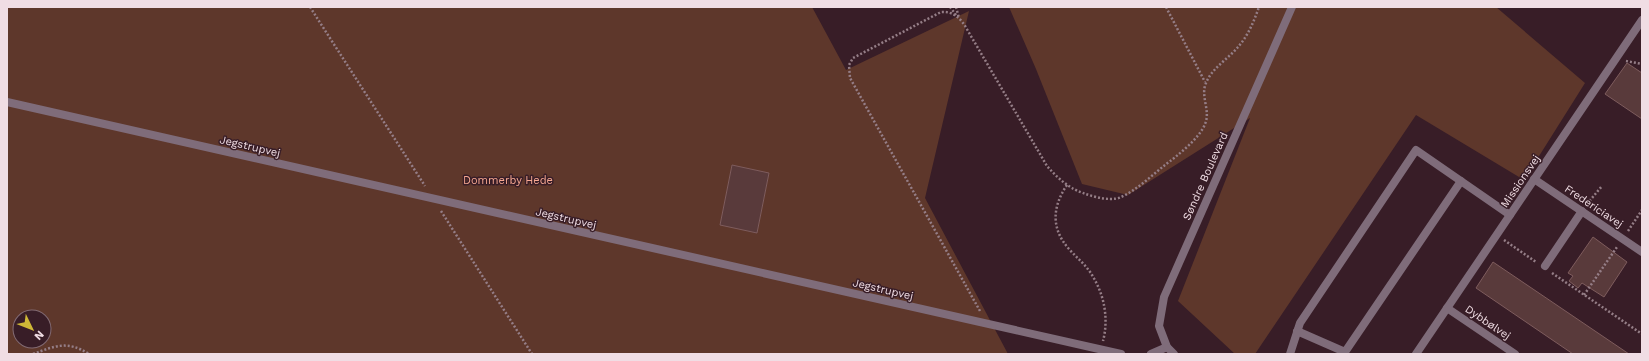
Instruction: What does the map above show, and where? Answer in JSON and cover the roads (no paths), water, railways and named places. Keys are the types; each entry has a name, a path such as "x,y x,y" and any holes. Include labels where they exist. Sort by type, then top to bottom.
{"lane":[{"name":"Søndre Boulevard","path":"1174,354 1167,347 1158,326 1164,297 1292,7"},
{"name":"Missionsvej","path":"1416,354 1642,20"},
{"name":"Jegstrupvej","path":"7,102 1121,354"},
{"path":"1290,354 1300,323 1416,150 1510,215"},
{"name":"Fredericiavej","path":"1534,179 1642,252"},
{"path":"1297,331 1345,352 1461,181"},
{"path":"1544,267 1582,211"},
{"name":"Dybbølvej","path":"1448,308 1515,354"},
{"path":"1151,354 1167,347"}],"park label":[{"name":"Dommerby Hede","path":"508,180"}]}
